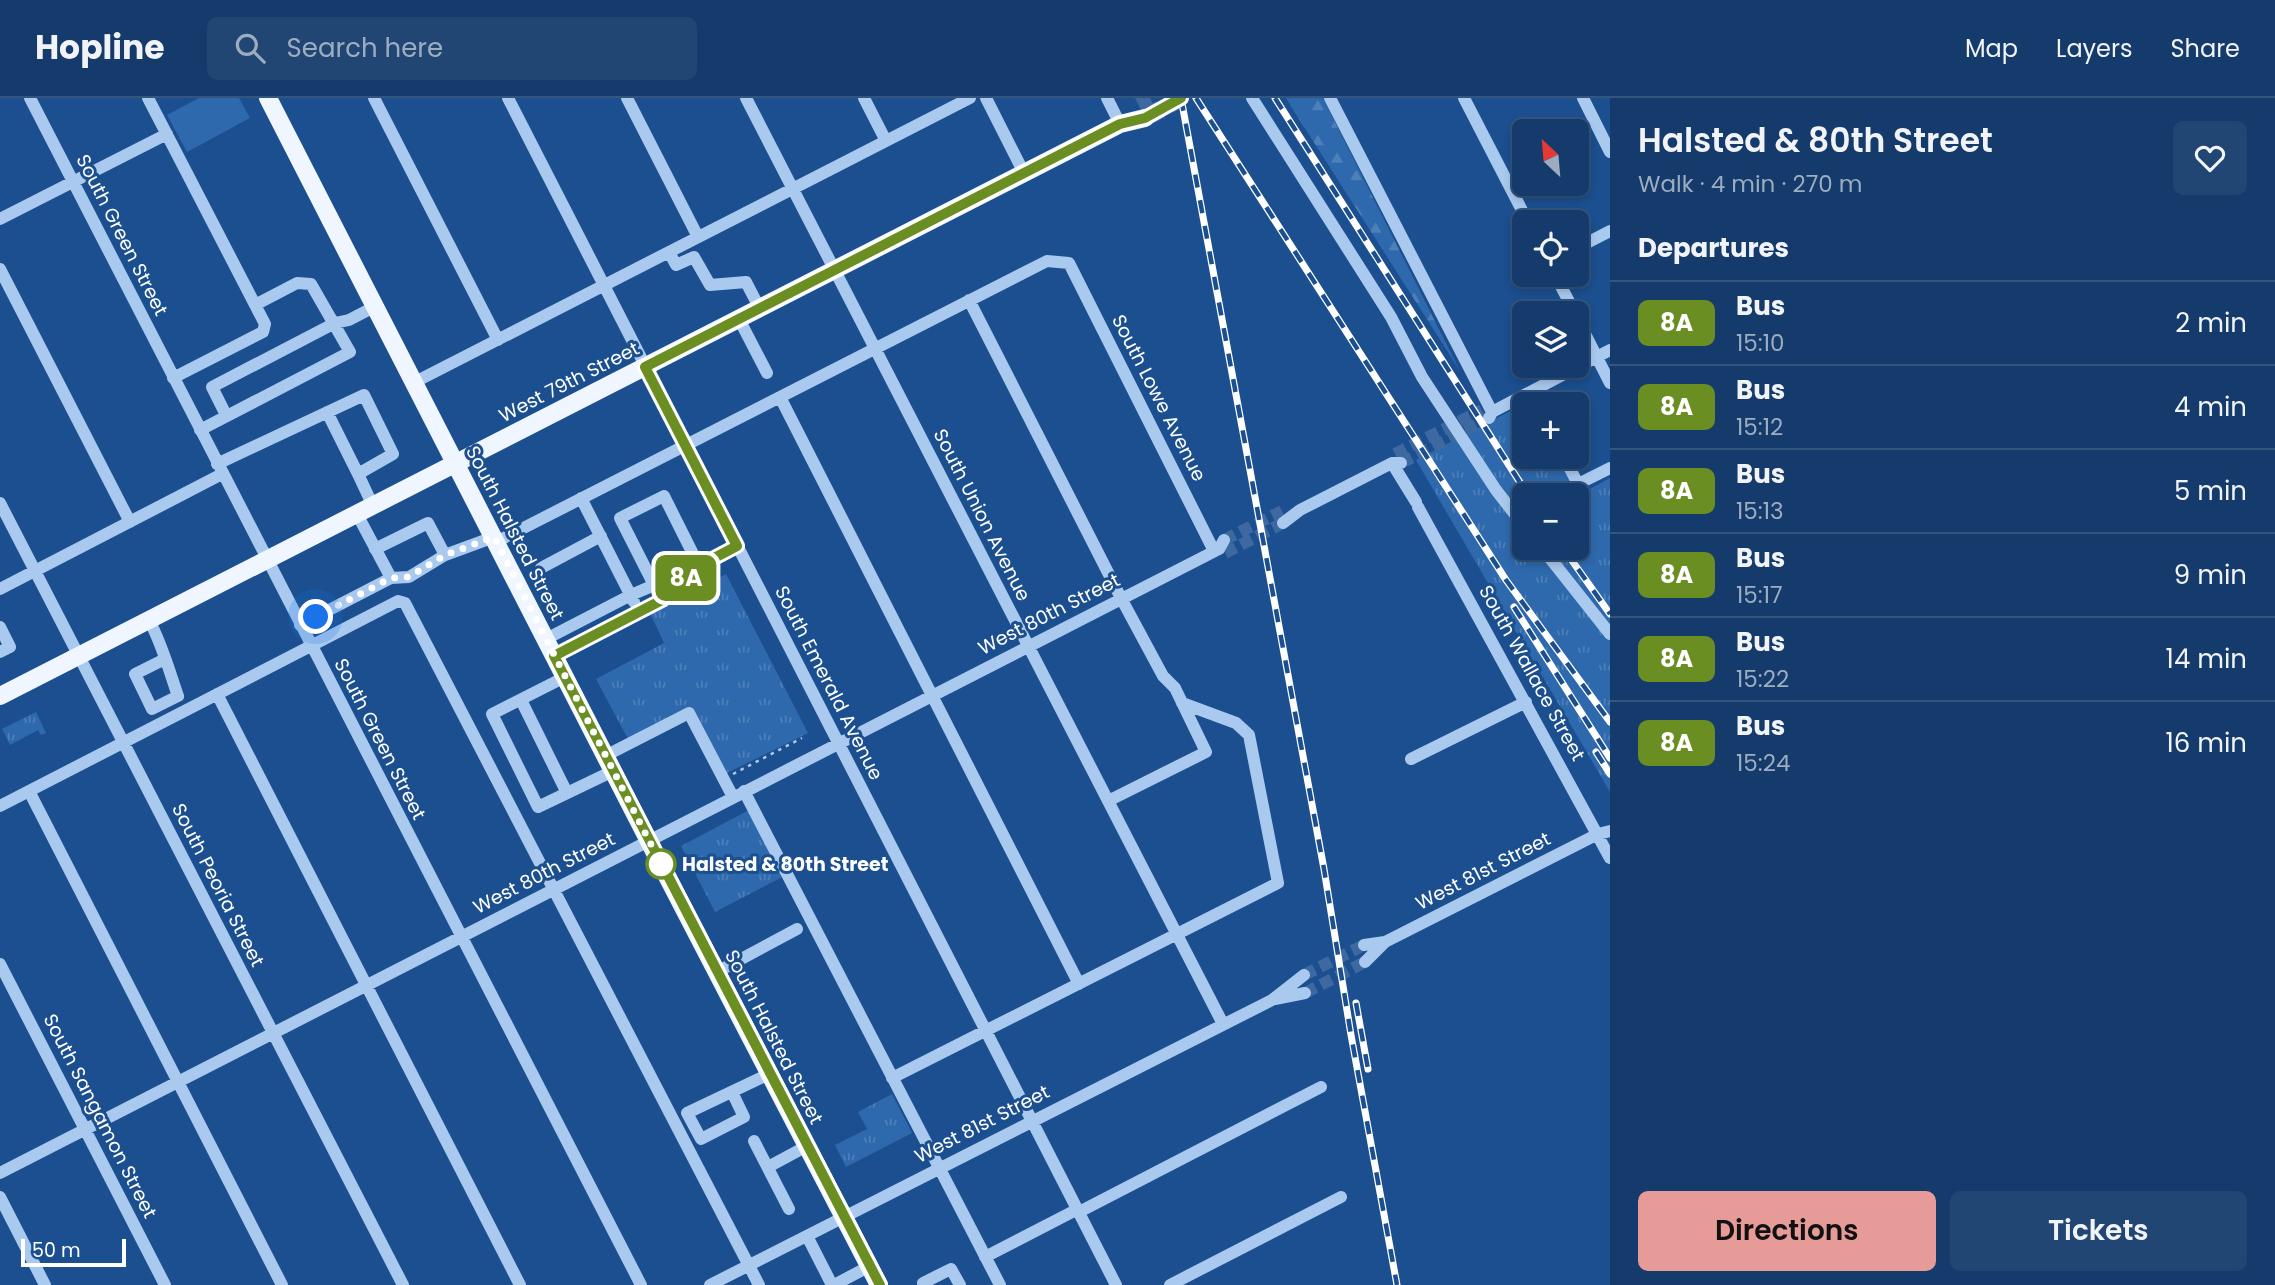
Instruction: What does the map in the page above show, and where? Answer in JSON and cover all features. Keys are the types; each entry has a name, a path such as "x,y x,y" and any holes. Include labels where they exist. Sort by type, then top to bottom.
{"main road":[{"name":"South Halsted Street","path":"268,98 879,1285"},
{"name":"West 79th Street","path":"0,696 1142,111"}],"street":[{"name":"South Green Street","path":"30,98 640,1285"},
{"path":"148,98 265,329 173,377"},
{"path":"374,98 498,340"},
{"name":"South Emerald Avenue","path":"508,98 1116,1285"},
{"path":"627,98 698,237"},
{"name":"South Union Avenue","path":"746,98 1223,1024"},
{"path":"864,98 886,141"},
{"path":"414,383 970,98"},
{"path":"986,98 1024,173"},
{"path":"1107,98 1120,124"},
{"path":"1252,98 1391,317 1422,377 1512,511"},
{"path":"1330,98 1487,414 1610,350"},
{"path":"1464,98 1522,210"},
{"path":"1583,98 1610,152"},
{"path":"0,219 167,134"},
{"path":"1589,242 1610,231"},
{"path":"669,252 677,265 694,256 710,285 746,282 760,309"},
{"name":"South Lowe Avenue","path":"969,300 1048,261 1069,263 1220,548"},
{"path":"0,269 130,522"},
{"path":"200,430 349,352 311,284 297,283 255,305"},
{"path":"300,625 391,578 409,577 445,555 495,540 969,300 1121,598 1163,676 1175,688 1206,752 1108,801"},
{"path":"226,415 212,387 335,323 349,320 374,307"},
{"path":"739,319 767,373"},
{"path":"1589,341 1610,383"},
{"path":"0,589 130,522 220,469 364,395 393,454 358,474"},
{"path":"780,397 1079,984"},
{"path":"327,412 358,474 375,549 391,578"},
{"name":"South Wallace Street","path":"1282,517 1396,460 1417,505 1526,702 1604,833 1610,858"},
{"path":"1570,469 1578,484 1610,468"},
{"path":"654,585 620,518 664,496 699,566"},
{"path":"581,498 639,612"},
{"name":"South Peoria Street","path":"0,503 403,1285"},
{"path":"375,549 428,523 445,555"},
{"path":"541,568 601,536"},
{"path":"546,639 737,546"},
{"name":"West 80th Street","path":"0,1173 1220,548"},
{"path":"1551,560 1610,634"},
{"path":"554,656 662,600 699,566"},
{"path":"0,806 398,601 405,603 759,1285"},
{"path":"149,620 165,659"},
{"path":"0,627 10,647 0,652"},
{"path":"565,677 492,714 538,807 567,793 689,713 738,794 892,1078 1000,1285"},
{"path":"217,694 520,1285"},
{"path":"521,700 567,793"},
{"path":"1411,760 1526,702"},
{"path":"892,1078 1278,883 1249,735 1236,723 1182,703"},
{"path":"29,791 282,1285"},
{"name":"West 81st Street","path":"1364,945 1385,942 1604,833 1610,824"},
{"path":"717,972 797,929"},
{"name":"West 81st Street","path":"1365,962 1385,942"},
{"name":"South Sangamon Street","path":"0,964 165,1285"},
{"name":"West 81st Street","path":"710,1285 1272,1000 1304,975"},
{"name":"West 81st Street","path":"1272,1000 1305,993"},
{"path":"732,1092 744,1116 701,1139 687,1113 769,1074"},
{"path":"985,1256 1321,1087"},
{"path":"685,1139 697,1133"},
{"path":"754,1140 789,1209"},
{"path":"768,1167 807,1146"},
{"path":"0,1197 45,1285"},
{"path":"1170,1285 1341,1197"},
{"path":"807,1236 833,1285 870,1266"},
{"path":"924,1285 923,1283 951,1269 960,1285"}],"path":[{"path":"727,777 802,738"}],"green space":[{"path":"199,98 239,98 250,118 187,152 167,115"},
{"path":"1286,98 1323,98 1460,371 1297,116"},
{"path":"1512,410 1512,469 1565,469 1573,483 1512,483 1512,560 1589,560 1589,490 1610,478 1610,792 1416,460"},
{"path":"726,574 808,733 727,773 691,707 628,739 596,679 664,643 650,613"},
{"path":"36,712 46,733 41,735 38,730 10,745 2,729"},
{"path":"749,810 784,876 715,912 681,846"},
{"path":"892,1094 912,1133 846,1167 835,1145 867,1129 858,1112"}],"tunnel":[{"path":"1138,104 1150,98"},
{"path":"1145,118 1181,98"},
{"path":"1395,454 1482,410"},
{"path":"1401,463 1488,419"},
{"path":"1224,540 1282,511"},
{"path":"1225,553 1283,523"},
{"path":"1304,975 1364,945"},
{"path":"1305,993 1365,962"}],"railway":[{"path":"1181,98 1324,869 1397,1285"},
{"path":"1196,98 1506,580 1610,722"},
{"path":"1275,98 1520,483"},
{"path":"1572,560 1610,614"},
{"path":"1514,607 1610,758"},
{"path":"1596,752 1610,774"},
{"path":"1356,1003 1368,1069"}],"bus line":[{"name":"8A","path":"880,1285 554,656 662,600 699,566 737,546 645,367 1120,124 1145,118 1181,98"}],"place":[{"name":"Halsted & 80th Street","path":"661,864"}],"route":[{"path":"316,617 391,578 409,577 445,555 494,537 661,864"}]}
